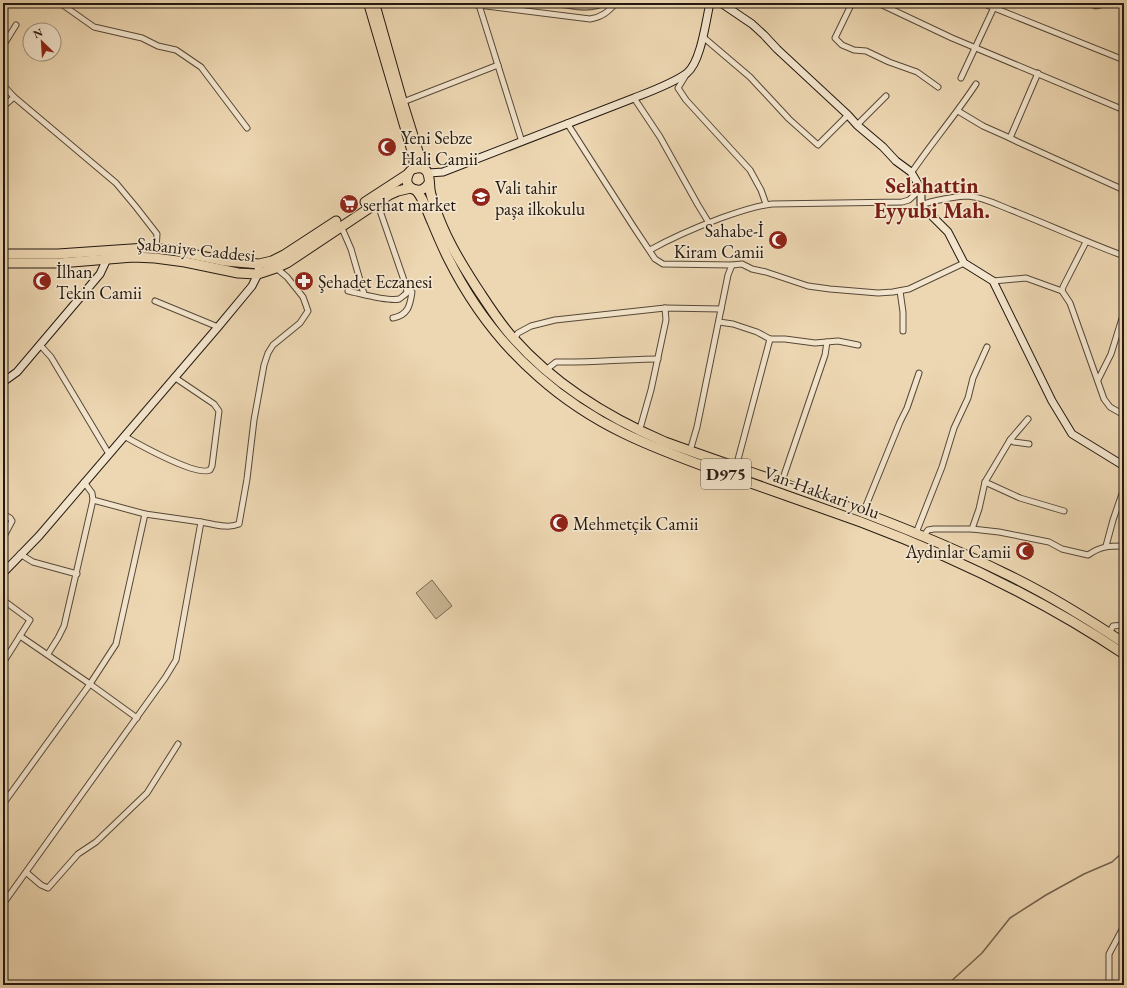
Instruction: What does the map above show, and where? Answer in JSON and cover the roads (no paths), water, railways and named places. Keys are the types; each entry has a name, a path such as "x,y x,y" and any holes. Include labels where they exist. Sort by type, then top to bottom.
{"highway":[{"path":"3,254 58,254 138,248 172,250 241,264 274,264 295,248 411,171 421,168 426,171 430,180 429,184 424,189 413,189 407,181 411,171"},
{"name":"D975","path":"429,184 432,200 460,271 514,339 546,370 589,402 639,431 781,484 861,517 920,535 1023,583 1124,643"},
{"name":"Şabaniye Caddesi","path":"3,263 60,263 142,257 172,259 238,273 258,274 274,264 297,256 340,226 398,190 413,189"},
{"name":"Van-Hakkari yolu","path":"413,189 423,199 439,238 460,271 485,318 507,347 539,378 584,412 637,440 686,460 861,517 1014,589 1074,622 1124,654"},
{"path":"584,412 589,402"}],"main road":[{"path":"368,3 413,156 411,171"},
{"path":"375,3 403,102 426,171"}],"street":[{"path":"60,3 94,27 138,37 158,46 176,50 200,66 248,128"},
{"path":"462,3 590,19 599,17 607,12 616,3"},
{"path":"691,3 709,4 695,63 687,72 678,88 686,100 750,170 761,190 766,204"},
{"path":"721,3 752,24 857,125 883,147 896,161 911,172 921,189 921,206 948,232 964,262 993,280 1052,402 1072,434 1124,466"},
{"path":"852,3 835,38 842,45 854,50 866,51 889,62 917,72 938,87"},
{"path":"878,3 952,38 1124,110"},
{"path":"982,3 995,6 1124,60"},
{"path":"479,5 522,142"},
{"path":"961,78 995,6"},
{"path":"3,46 16,25"},
{"path":"702,37 750,77 789,120 818,145 848,115"},
{"path":"403,102 498,65"},
{"path":"429,184 443,172 522,142 566,123 634,98 658,88 687,72"},
{"path":"1010,138 1038,73"},
{"path":"911,172 958,111 976,84"},
{"path":"3,85 14,97 116,183 156,234 156,249"},
{"path":"857,125 886,96"},
{"path":"3,107 14,97"},
{"path":"634,98 660,137 709,223"},
{"path":"958,111 983,126 1079,171 1124,190"},
{"path":"566,123 655,259 663,264 742,264 752,270 766,272 808,286 878,293 909,289 964,262"},
{"path":"426,171 443,172"},
{"path":"650,250 671,238 752,207 766,204 902,202 909,200 921,189"},
{"path":"921,206 930,202 956,197 968,196 982,199 1124,256"},
{"path":"348,291 376,297 399,299 407,293 406,286 377,202"},
{"path":"340,226 351,249 364,294"},
{"path":"1062,291 1062,287 1086,242"},
{"path":"3,382 17,372 100,274 107,260"},
{"path":"3,573 39,536 252,286 258,274 259,264"},
{"path":"93,500 145,514 223,526 233,527 239,524 248,479 254,420 264,365 268,353 273,345 300,323 308,311 303,297 274,264"},
{"path":"690,451 697,427 728,274 732,265"},
{"path":"993,280 1026,278 1062,291 1070,303 1104,399 1110,407 1124,415"},
{"path":"393,318 406,312 412,292 406,286"},
{"path":"900,291 903,331"},
{"path":"155,301 218,327"},
{"path":"514,339 518,333 531,326 555,320 665,308 721,309"},
{"path":"637,440 658,359 666,320 665,308"},
{"path":"1098,380 1111,354 1124,312"},
{"path":"719,322 732,324 770,338 827,342 838,341 858,345"},
{"path":"736,467 770,338"},
{"path":"781,484 825,355 827,342"},
{"path":"40,345 51,357 109,454"},
{"path":"920,535 954,428 968,398 973,378 987,347"},
{"path":"546,370 556,362 578,363 622,359 658,359"},
{"path":"861,517 907,408 919,373"},
{"path":"124,436 168,459 193,469 206,472 210,470 212,466 219,411 214,404 174,377"},
{"path":"972,529 979,509 985,482 1010,440 1028,419"},
{"path":"1010,440 1029,444"},
{"path":"48,654 64,626 93,500 92,493 84,482"},
{"path":"985,482 1020,498 1064,511"},
{"path":"1106,546 1124,488"},
{"path":"3,514 12,521 3,538"},
{"path":"3,804 90,684 116,644 145,514"},
{"path":"3,904 137,718 176,660 201,522"},
{"path":"920,535 928,530 934,529 972,529 999,532 1049,542 1062,549 1088,556 1095,550 1106,546 1124,546"},
{"path":"20,554 33,562 77,574"},
{"path":"3,600 30,620 3,663"},
{"path":"1109,633 1113,626 1124,625"},
{"path":"20,636 48,654 137,718"},
{"path":"27,872 41,885 48,888 78,854 96,842 147,793 178,744"},
{"path":"1109,985 1109,954 1124,926"}],"waterway":[{"path":"541,3 585,10 602,7 608,3"},
{"path":"1088,3 1096,9 1113,5 1118,5 1124,8"},
{"path":"947,985 982,953 1010,918 1046,895 1084,874 1112,862 1124,851"}],"place":[{"name":"Yeni Sebze Hali Camii","path":"387,147"},
{"name":"Vali tahir paşa ilkokulu","path":"481,197"},
{"name":"serhat market","path":"349,204"},
{"name":"Sahabe-İ Kiram Camii","path":"778,240"},
{"name":"İlhan Tekin Camii","path":"42,281"},
{"name":"Şehadet Eczanesi","path":"304,281"},
{"name":"Mehmetçik Camii","path":"559,523"},
{"name":"Aydınlar Camii","path":"1025,551"}],"district":[{"name":"Selahattin Eyyubi Mah.","path":"932,198"}]}
